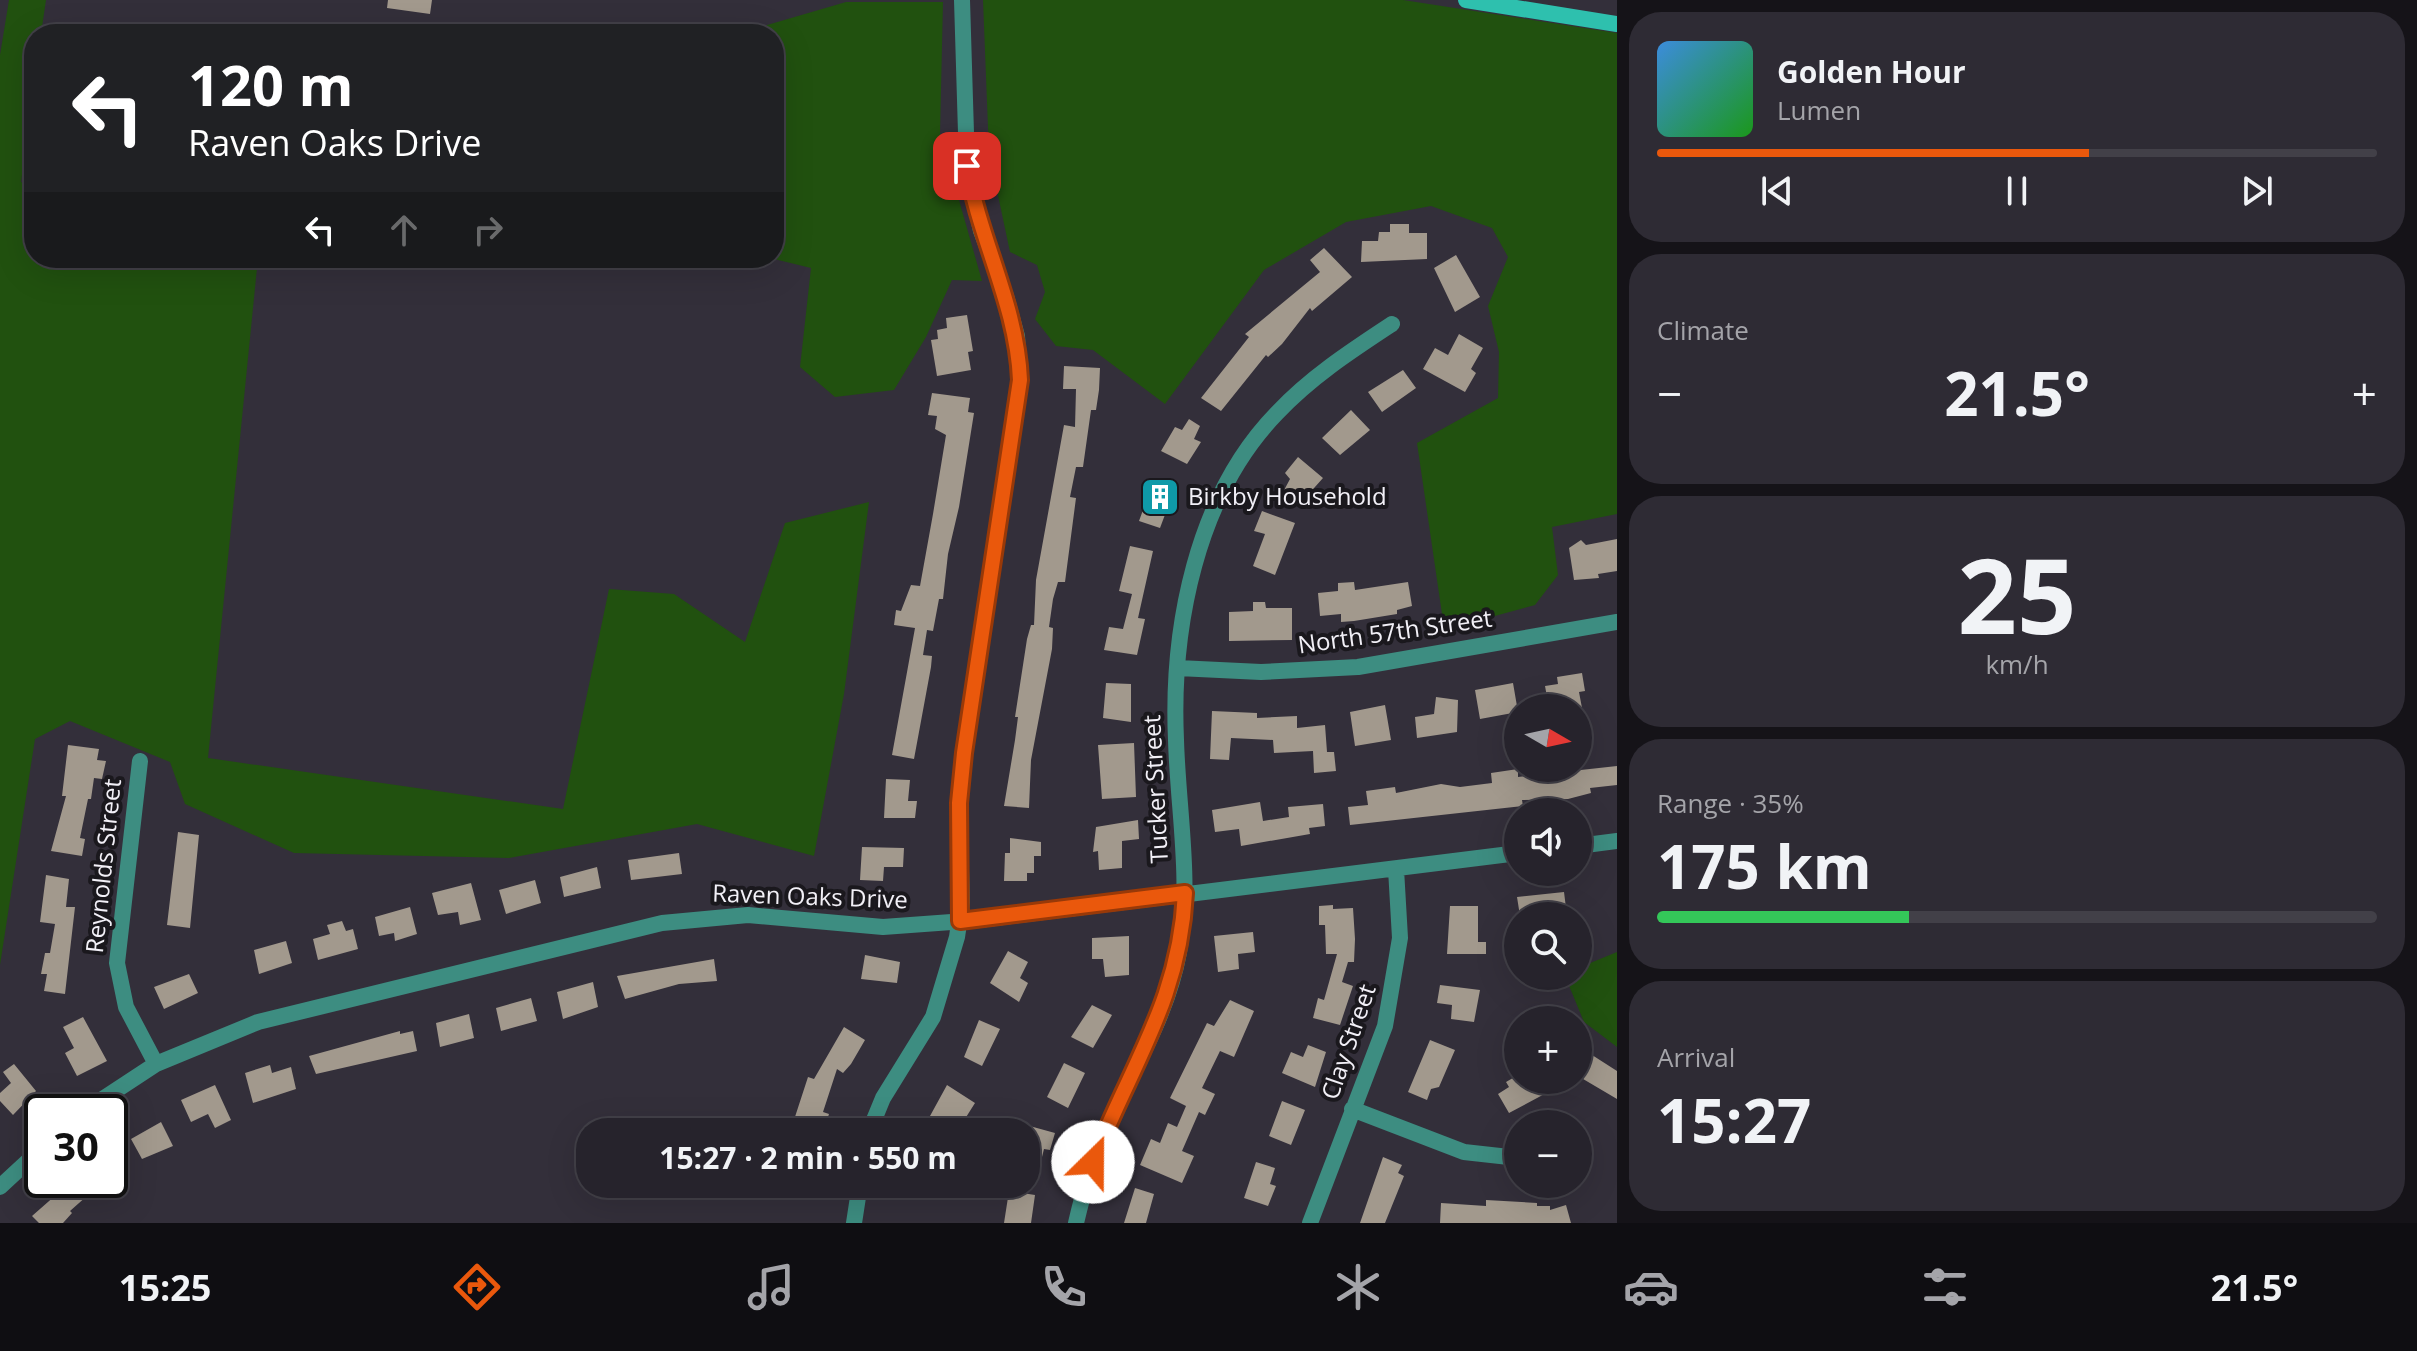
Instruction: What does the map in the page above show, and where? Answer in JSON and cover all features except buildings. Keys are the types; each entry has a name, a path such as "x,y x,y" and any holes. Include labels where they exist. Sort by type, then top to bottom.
{"main road":[{"path":"1466,0 1617,24"}],"street":[{"path":"875,1118 883,1098 933,1017 960,921 959,803 964,753 1020,380 1017,336 1006,296 981,231 967,166 962,107 962,0"},
{"name":"Tucker Street","path":"1076,1223 1103,1135 1167,998 1179,954 1185,893 1176,740 1178,668 1188,596 1203,538 1224,490 1249,448 1275,414 1309,382 1392,324"},
{"name":"North 57th Street","path":"1178,668 1261,672 1358,667 1617,622"},
{"name":"Reynolds Street","path":"140,761 117,963 126,1007 156,1064"},
{"path":"1592,844 1617,841"},
{"name":"Raven Oaks Drive","path":"110,1094 156,1064 258,1022 662,923 748,915 883,927 960,921 1504,855"},
{"name":"Clay Street","path":"1310,1223 1385,1026 1400,938 1396,869"},
{"path":"1352,1109 1464,1152 1504,1156"},
{"path":"0,1187 24,1165"},
{"path":"854,1223 858,1198"}],"green space":[{"path":"9,0 46,0 42,24 24,24 24,161 21,182 24,183 24,268 257,268 208,758 563,809 609,589 674,594 745,642 785,523 869,502 844,694 814,856 697,824 509,858 294,853 185,804 170,762 70,721 35,739 0,965 0,55"},
{"path":"983,0 1403,0 1617,33 1617,514 1552,527 1558,575 1535,605 1458,626 1442,614 1417,443 1498,398 1499,352 1488,306 1508,257 1492,228 1431,206 1346,222 1264,270 1165,404 1093,350 1056,346 1035,319 1045,292 1037,265 1010,252 989,153"},
{"path":"846,2 943,2 940,133 982,281 952,280 926,337 894,390 835,397 800,367 811,268 784,261 784,24 770,24"},
{"path":"1617,952 1617,1047 1592,1028 1592,1006 1577,1006 1571,990 1592,990 1592,962"}],"place":[{"name":"Birkby Household","path":"1160,497"}],"route":[{"path":"967,166 981,231 1006,296 1017,336 1020,380 964,753 959,803 960,921 1185,893 1179,954 1167,998 1093,1162"}]}
